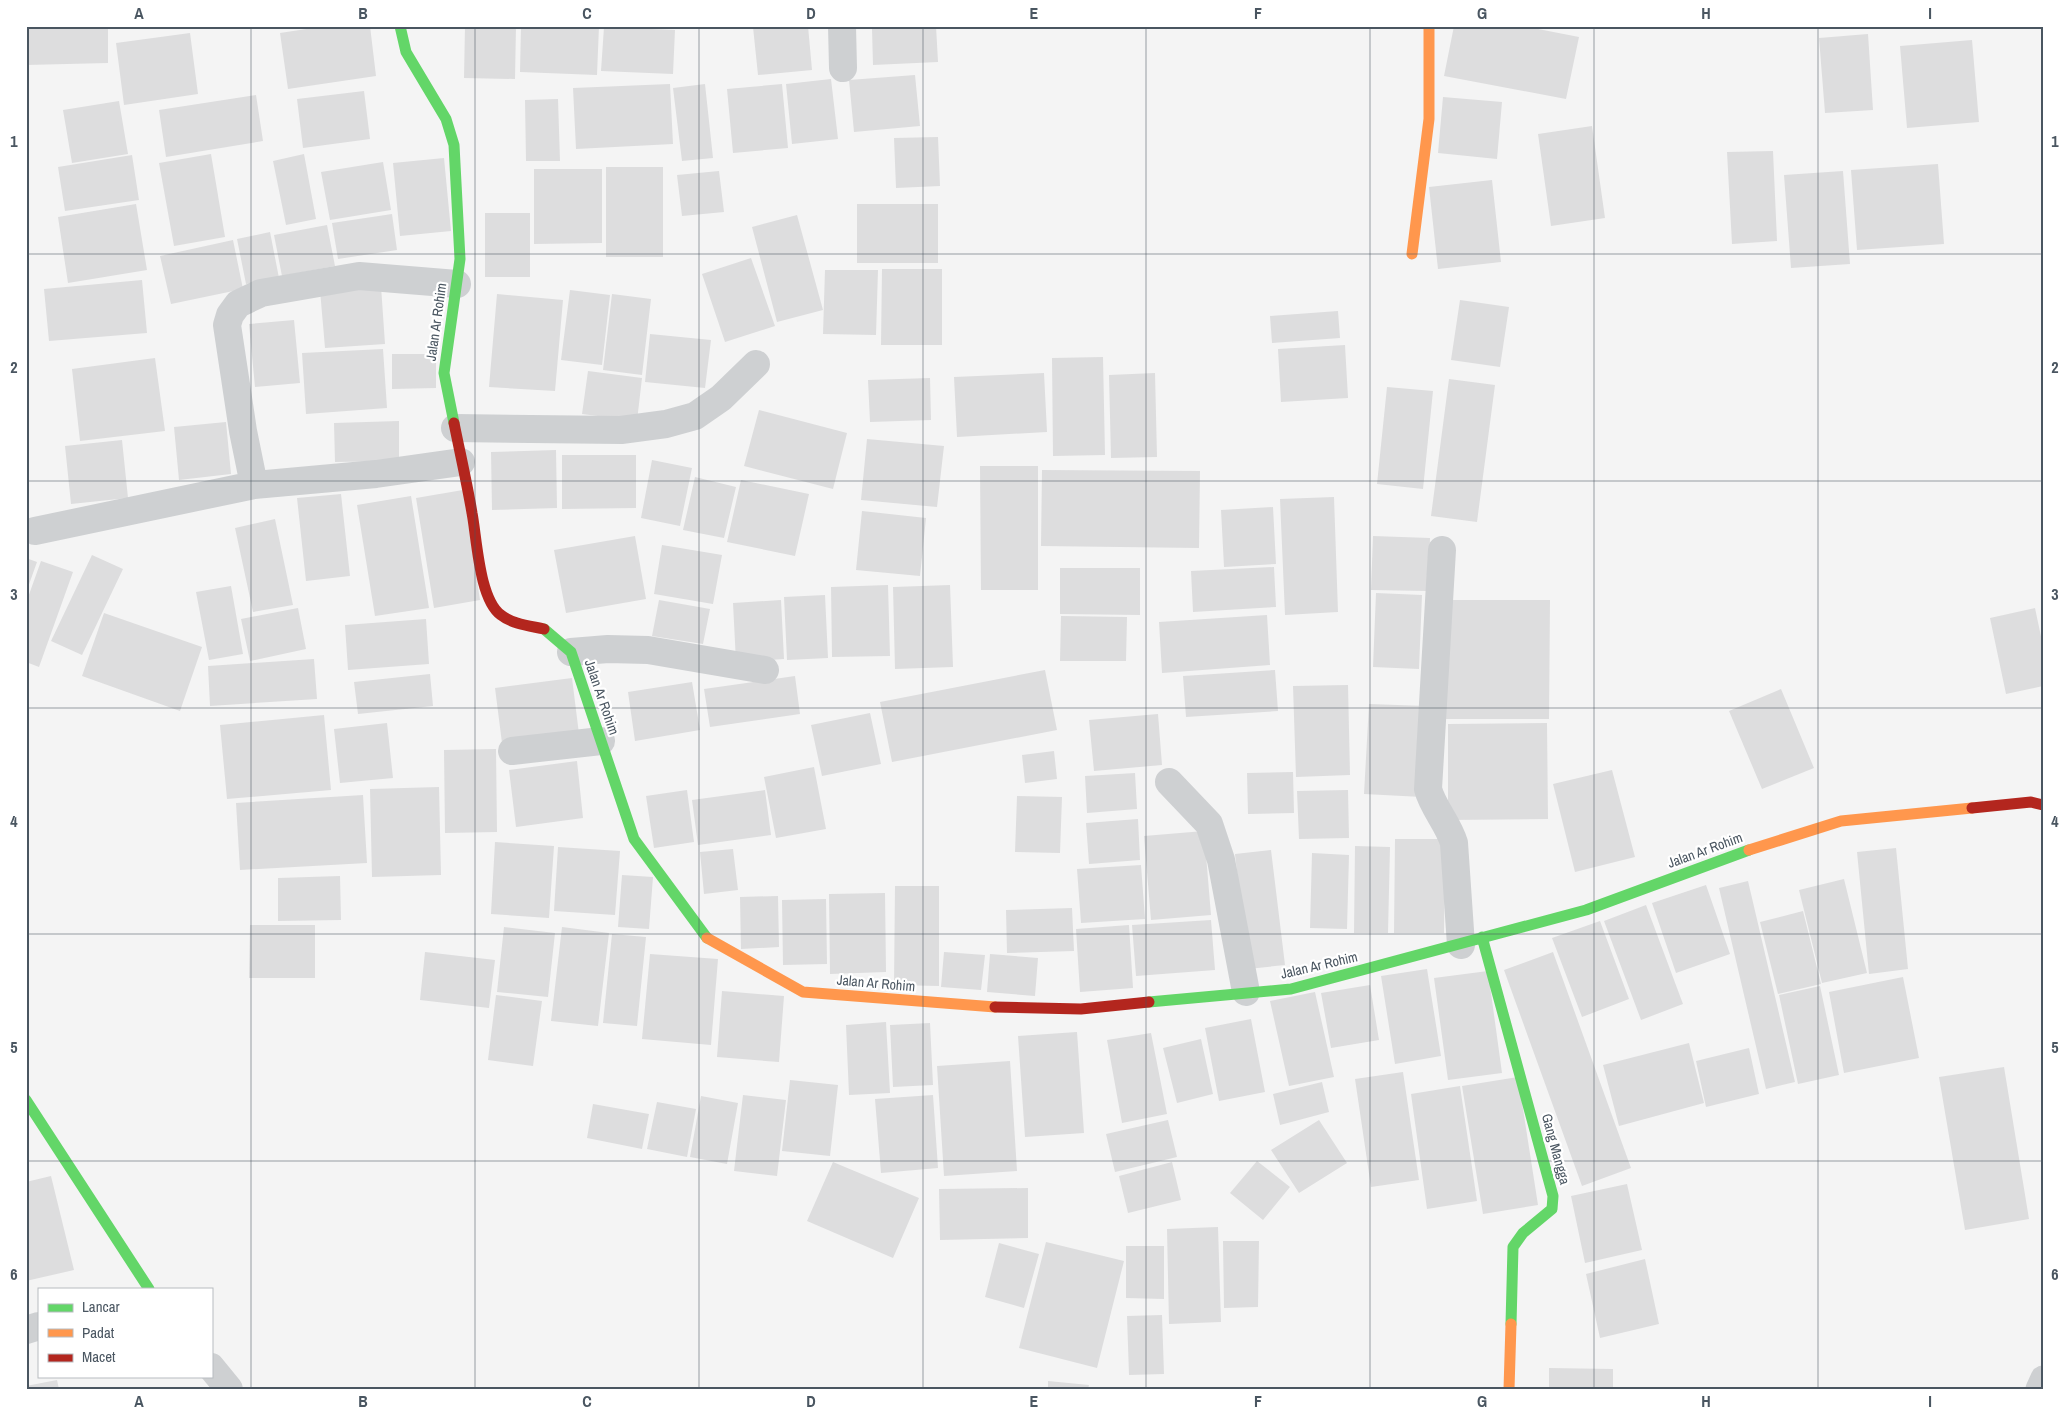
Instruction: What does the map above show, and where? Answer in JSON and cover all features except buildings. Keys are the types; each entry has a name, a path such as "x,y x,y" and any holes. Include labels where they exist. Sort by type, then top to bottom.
{"street":[{"name":"Jalan Ar Rohim","path":"400,26 406,52 446,119 454,145 460,259 444,373 461,462 474,516 478,556 487,595 500,614 521,624 545,629 571,652 634,839 708,940 803,992 981,1007 1081,1009 1292,989 1586,910 1758,847 1841,821 2031,802 2043,805"},
{"path":"842,26 843,68"},
{"path":"1412,254 1429,119 1428,26"},
{"path":"254,485 243,431 227,325 230,315 238,304 261,293 359,276 457,284"},
{"path":"455,428 621,430 666,424 695,416 721,398 756,364"},
{"path":"35,531 254,485 376,474 461,462"},
{"path":"1442,550 1428,789 1430,799 1450,830 1454,843 1472,941"},
{"path":"571,652 608,649 648,650 765,670"},
{"path":"512,751 601,740"},
{"path":"1169,782 1209,824 1221,860 1246,992"},
{"name":"Gang Mangga","path":"1472,941 1553,1196 1552,1209 1523,1233 1513,1247 1509,1389"},
{"path":"26,1100 147,1288"},
{"path":"26,1330 38,1326"},
{"path":"212,1369 228,1389"}],"lane":[{"path":"2038,1389 2043,1378"}],"traffic: fast":[{"path":"400,26 406,52 446,119 454,145 460,259 444,373 454,423"},
{"path":"544,629 571,652 634,839 707,938"},
{"path":"1149,1002 1291,989 1586,910 1749,850"},
{"path":"1482,937 1553,1196 1552,1209 1523,1233 1513,1247 1511,1324"},
{"path":"26,1100 148,1288"}],"traffic: slow":[{"path":"1412,254 1429,119 1429,26"},
{"path":"1749,850 1841,821 1972,808"},
{"path":"707,938 803,992 995,1007"},
{"path":"1509,1389 1511,1324"}],"traffic: jam":[{"path":"454,423 470,502 480,568 488,596 494,607 505,618 544,629"},
{"path":"1972,808 2031,802 2043,805"},
{"path":"995,1007 1081,1009 1149,1002"}]}
